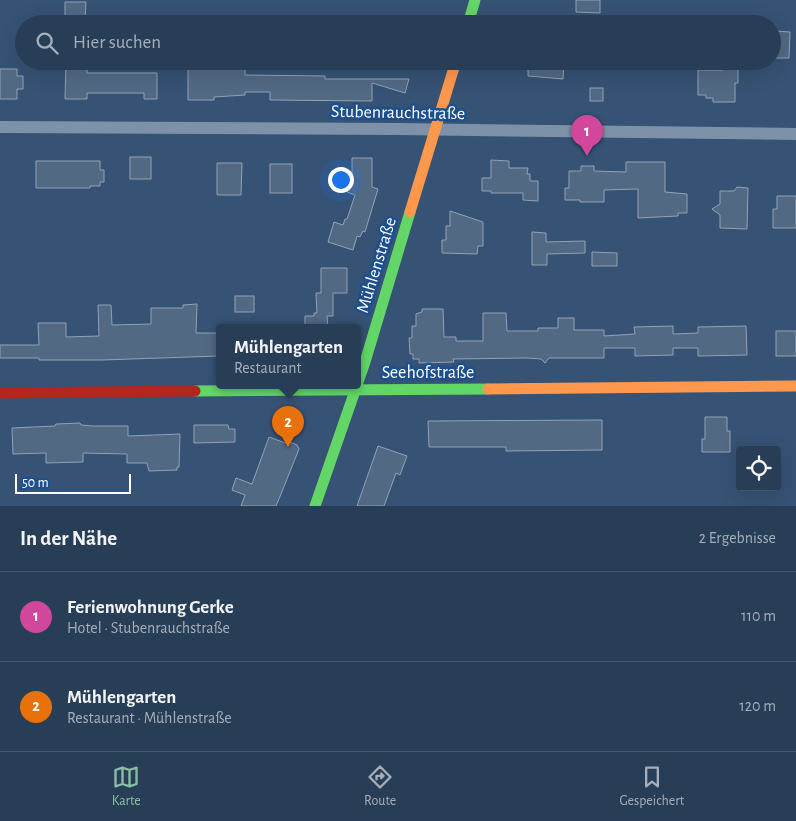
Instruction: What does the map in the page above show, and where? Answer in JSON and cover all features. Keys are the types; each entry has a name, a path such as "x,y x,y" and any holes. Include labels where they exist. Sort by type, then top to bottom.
{"street":[{"path":"471,15 476,0"},
{"name":"Mühlenstraße","path":"361,374 453,70"},
{"name":"Stubenrauchstraße","path":"0,126 796,134"},
{"name":"Seehofstraße","path":"0,393 796,386"},
{"name":"Mühlenstraße","path":"315,506 356,390"}],"building":[{"path":"576,0 600,0 600,13 576,12"},
{"path":"65,2 86,2 85,15 65,15"},
{"path":"781,31 790,32 789,58 781,58"},
{"path":"0,69 17,70 17,76 23,76 23,89 17,89 17,99 0,99"},
{"path":"66,70 87,70 87,73 157,73 157,99 144,99 144,93 87,93 87,99 65,99"},
{"path":"188,70 245,70 245,75 325,76 325,79 409,79 405,93 372,83 372,101 270,100 270,92 245,92 245,95 214,97 214,100 188,100"},
{"path":"528,70 564,70 563,79 528,76"},
{"path":"698,70 738,70 738,83 735,83 735,102 713,102 713,98 706,98 706,95 698,95"},
{"path":"590,88 603,88 603,101 590,101"},
{"path":"130,157 151,157 151,179 130,179"},
{"path":"352,158 372,158 372,187 378,189 365,232 363,231 360,237 357,236 353,250 328,242 334,222 343,225 345,219 347,219 355,195 347,192 352,176"},
{"path":"491,160 509,161 509,168 528,168 527,174 530,174 530,181 538,181 538,201 523,200 523,193 491,193 491,191 482,191 482,178 491,178"},
{"path":"36,161 100,161 100,170 104,170 104,182 100,182 100,186 90,186 90,188 36,188"},
{"path":"626,162 665,162 665,192 687,194 687,213 678,213 678,216 638,218 638,189 604,190 604,202 565,200 565,188 569,188 569,171 581,171 581,166 594,166 594,171 626,172"},
{"path":"217,163 242,163 241,195 217,195"},
{"path":"270,164 292,164 292,193 270,193"},
{"path":"737,187 748,188 747,229 720,228 720,215 712,209 720,204 720,191 734,191"},
{"path":"777,196 796,196 796,228 773,228 773,209 777,209"},
{"path":"450,211 483,222 483,246 478,246 477,254 442,253 442,240 446,240 446,226 450,226"},
{"path":"532,232 546,233 546,242 585,241 585,253 547,254 547,265 532,265"},
{"path":"592,252 617,253 617,266 592,266"},
{"path":"321,268 347,268 347,293 333,293 333,316 327,316 328,324 305,324 305,316 314,316 314,313 317,313 316,293 321,293"},
{"path":"235,296 254,296 254,312 235,312"},
{"path":"197,304 196,333 216,333 216,356 102,360 0,358 0,345 39,345 38,323 66,323 66,337 99,336 98,305 111,305 112,325 151,324 151,308 183,308 183,305"},
{"path":"422,309 443,309 444,337 456,337 456,341 483,341 483,313 506,313 507,331 538,331 538,328 558,328 558,318 574,318 574,330 604,330 604,336 635,334 634,327 673,326 673,334 698,333 698,327 746,326 747,355 698,356 698,348 673,348 673,355 635,356 635,348 604,348 604,358 549,358 545,363 541,359 527,358 453,359 454,362 419,363 419,359 413,359 413,354 410,354 409,338 412,338 412,326 416,326 416,314 422,312"},
{"path":"776,331 796,331 796,356 776,356"},
{"path":"705,417 727,417 727,431 730,431 730,452 702,452 702,439 705,439"},
{"path":"602,420 602,450 506,451 506,447 429,447 428,421"},
{"path":"80,423 81,425 93,426 128,426 128,436 180,434 179,467 177,467 177,470 149,471 147,463 127,463 127,454 83,453 83,462 46,463 46,453 13,454 12,428"},
{"path":"194,425 228,425 229,429 235,429 235,442 194,443"},
{"path":"269,437 288,444 290,442 297,445 299,449 281,494 276,506 241,506 245,495 232,490 236,478 252,484"},
{"path":"378,446 407,456 400,475 396,473 384,506 357,506"}],"traffic: fast":[{"path":"471,15 475,0"},
{"path":"361,374 410,212"},
{"path":"315,506 356,389"},
{"path":"195,391 488,389"}],"traffic: slow":[{"path":"410,212 453,70"},
{"path":"488,389 796,386"}],"traffic: jam":[{"path":"0,393 195,391"}],"place":[{"name":"Ferienwohnung Gerke","path":"587,156"},
{"name":"Mühlengarten","path":"288,447"}]}
